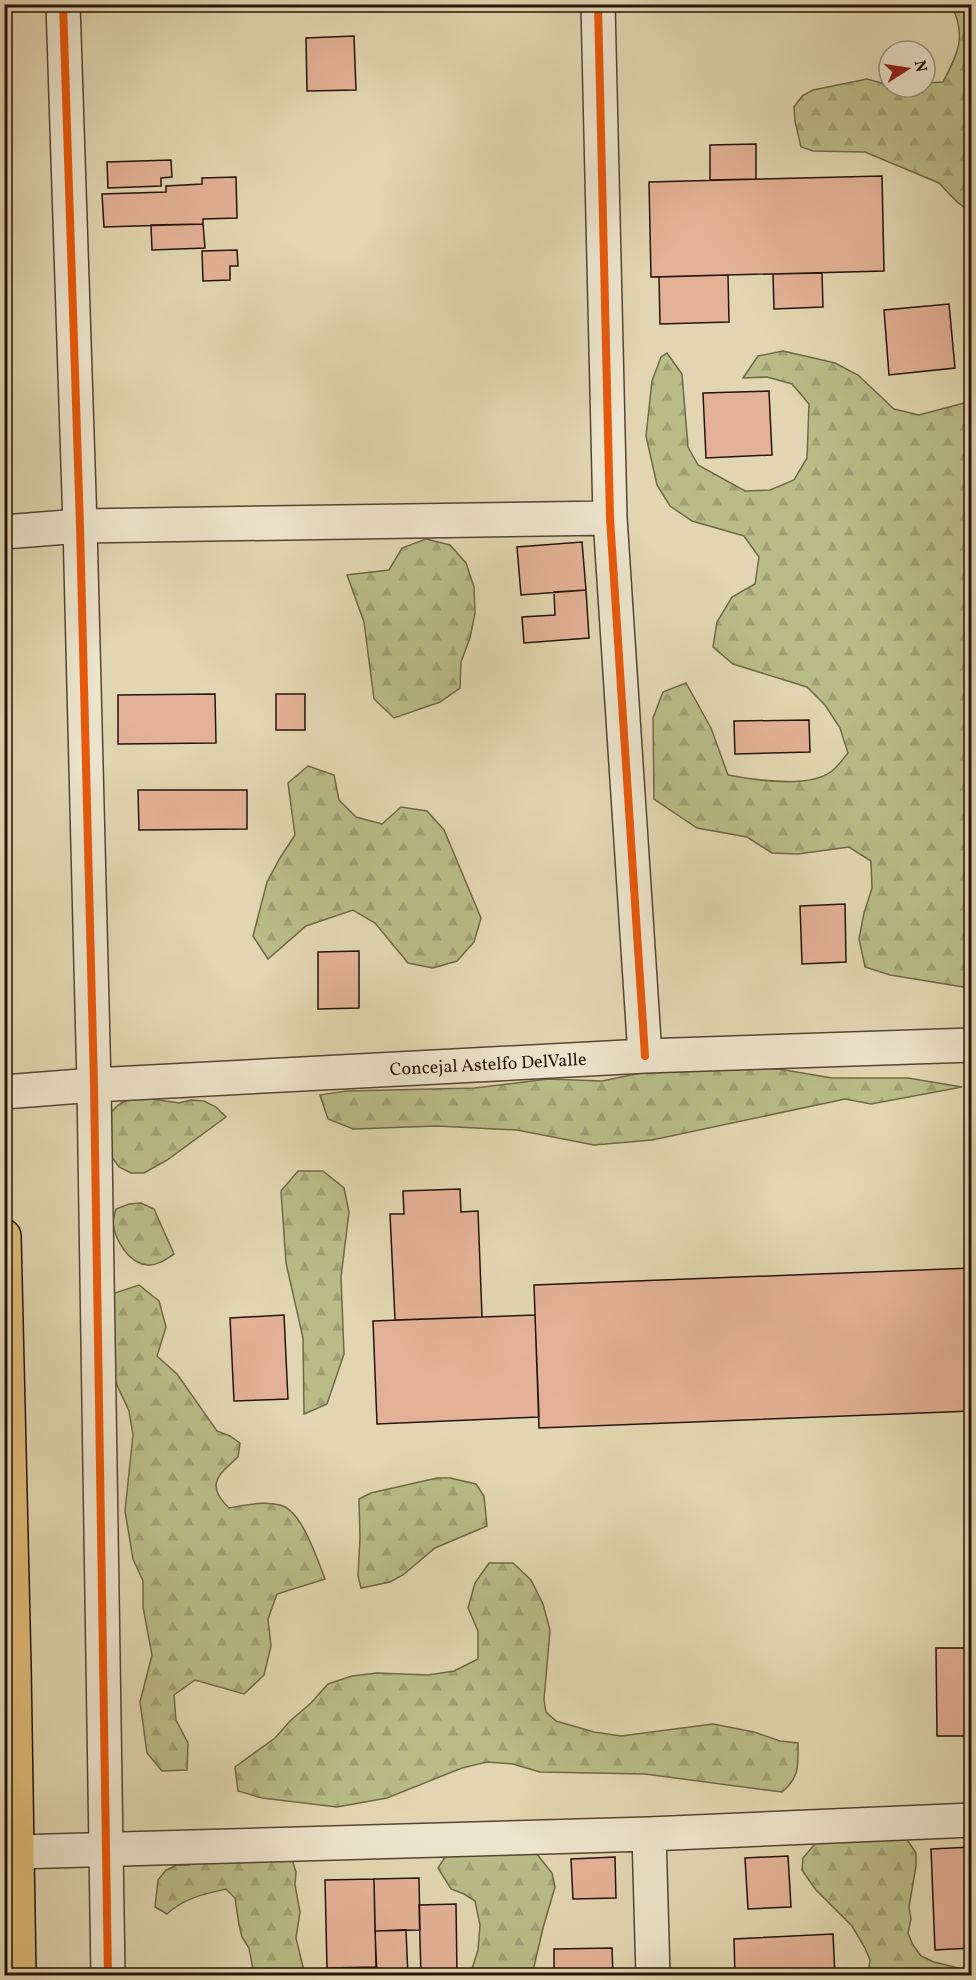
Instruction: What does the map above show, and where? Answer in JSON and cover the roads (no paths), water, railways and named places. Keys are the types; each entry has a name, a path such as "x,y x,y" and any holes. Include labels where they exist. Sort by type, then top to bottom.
{"highway":[{"path":"4,1236 9,1666 19,1976"}],"street":[{"path":"63,4 80,526 94,1085 108,1976"},
{"path":"598,4 610,518 645,1056"},
{"path":"4,532 80,526 610,518"},
{"name":"Concejal Astelfo DelValle","path":"4,1092 94,1085 645,1056 972,1045"},
{"path":"15,1852 649,1834 972,1820"},
{"path":"649,1834 653,1976"}]}
